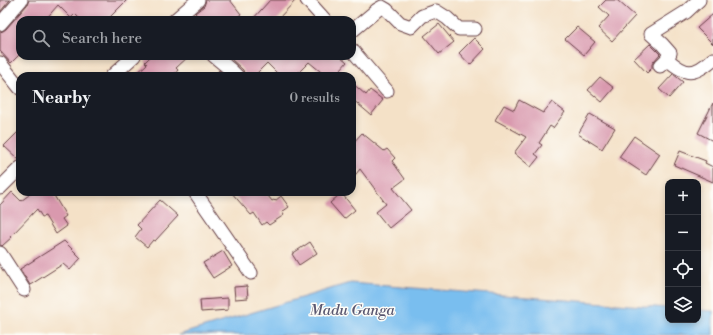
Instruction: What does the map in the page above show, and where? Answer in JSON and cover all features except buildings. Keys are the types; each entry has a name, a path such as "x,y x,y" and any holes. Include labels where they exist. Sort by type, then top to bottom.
{"street":[{"path":"0,24 21,0"},
{"path":"307,0 321,16"},
{"path":"699,0 686,12 651,34 670,53 663,62 687,72 696,71 706,65 713,58"},
{"path":"179,16 192,2"},
{"path":"356,28 382,7 400,23 411,27 422,16 436,11 447,18 459,29 475,29"},
{"path":"356,55 387,91"},
{"path":"116,72 130,60"},
{"path":"219,60 233,72"},
{"path":"0,63 16,83"},
{"path":"0,188 16,172"},
{"path":"198,196 251,273"},
{"path":"0,253 24,290"}],"water":[{"name":"Madu Ganga","path":"350,283 665,308 665,323 701,323 701,310 713,311 713,335 178,335"}]}
